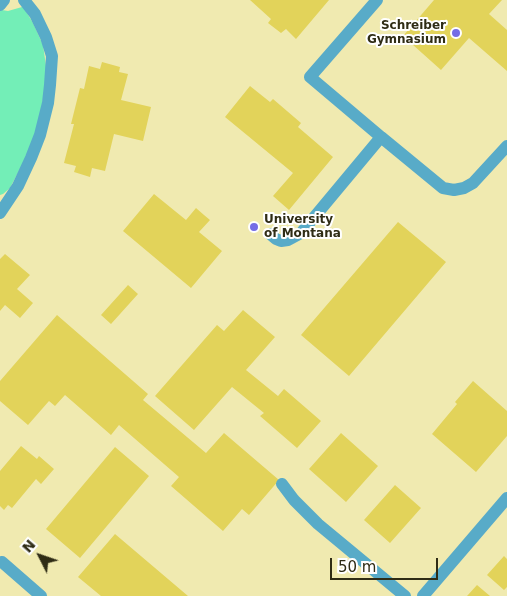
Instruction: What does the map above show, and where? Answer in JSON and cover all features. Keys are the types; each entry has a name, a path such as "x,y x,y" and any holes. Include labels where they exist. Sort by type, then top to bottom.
{"street":[{"path":"0,5 4,0"},
{"path":"1,209 18,186 31,158 40,135 48,103 50,85 52,56 46,37 24,0"},
{"path":"377,0 310,77 443,188 454,190 464,188 473,183 507,146"},
{"path":"270,234 281,241 288,240 301,232 381,137"},
{"path":"282,484 294,500 318,524 406,596"},
{"path":"422,596 507,498"},
{"path":"2,562 41,596"}],"green space":[{"path":"22,7 33,23 43,45 46,83 35,134 26,157 10,188 0,195 0,8 8,11"}],"building":[{"path":"250,0 329,0 296,39 286,29 281,33 268,23 271,19"},
{"name":"Schreiber Gymnasium","path":"434,0 502,0 489,14 507,30 507,71 469,38 441,70 403,36"},
{"path":"102,62 120,67 119,72 128,74 121,100 151,107 143,141 114,134 105,171 92,168 90,177 74,172 76,166 64,163 74,124 71,124 80,88 84,89 89,66 100,69"},
{"path":"250,86 270,102 273,99 301,123 298,127 333,157 289,210 273,196 293,173 225,117"},
{"path":"154,194 186,220 196,208 210,220 199,232 222,251 191,288 123,231"},
{"path":"398,222 446,262 349,376 301,335"},
{"path":"5,254 30,275 17,289 33,303 20,318 5,305 0,311 0,259"},
{"path":"128,285 138,294 111,324 101,315"},
{"path":"243,310 275,337 246,370 278,396 284,389 321,421 297,448 260,416 264,413 232,387 194,430 155,396 217,325 224,331"},
{"path":"57,315 148,394 143,400 206,453 224,433 279,480 249,515 242,509 223,531 171,486 179,477 119,425 111,435 65,395 55,406 49,401 28,425 0,401 0,381"},
{"path":"473,381 507,411 507,436 476,472 432,434"},
{"path":"341,433 378,466 346,502 309,469"},
{"path":"21,446 37,459 39,456 54,469 41,484 36,479 12,508 8,505 4,510 0,506 0,471"},
{"path":"115,447 149,476 80,558 46,529"},
{"path":"395,485 421,508 390,543 364,520"},
{"path":"115,534 188,596 101,596 78,577"},
{"path":"504,556 507,559 507,587 504,590 487,575"},
{"path":"477,585 490,596 467,596"}],"place":[{"name":"Schreiber Gymnasium","path":"456,33"},
{"name":"University of Montana","path":"254,227"}]}
